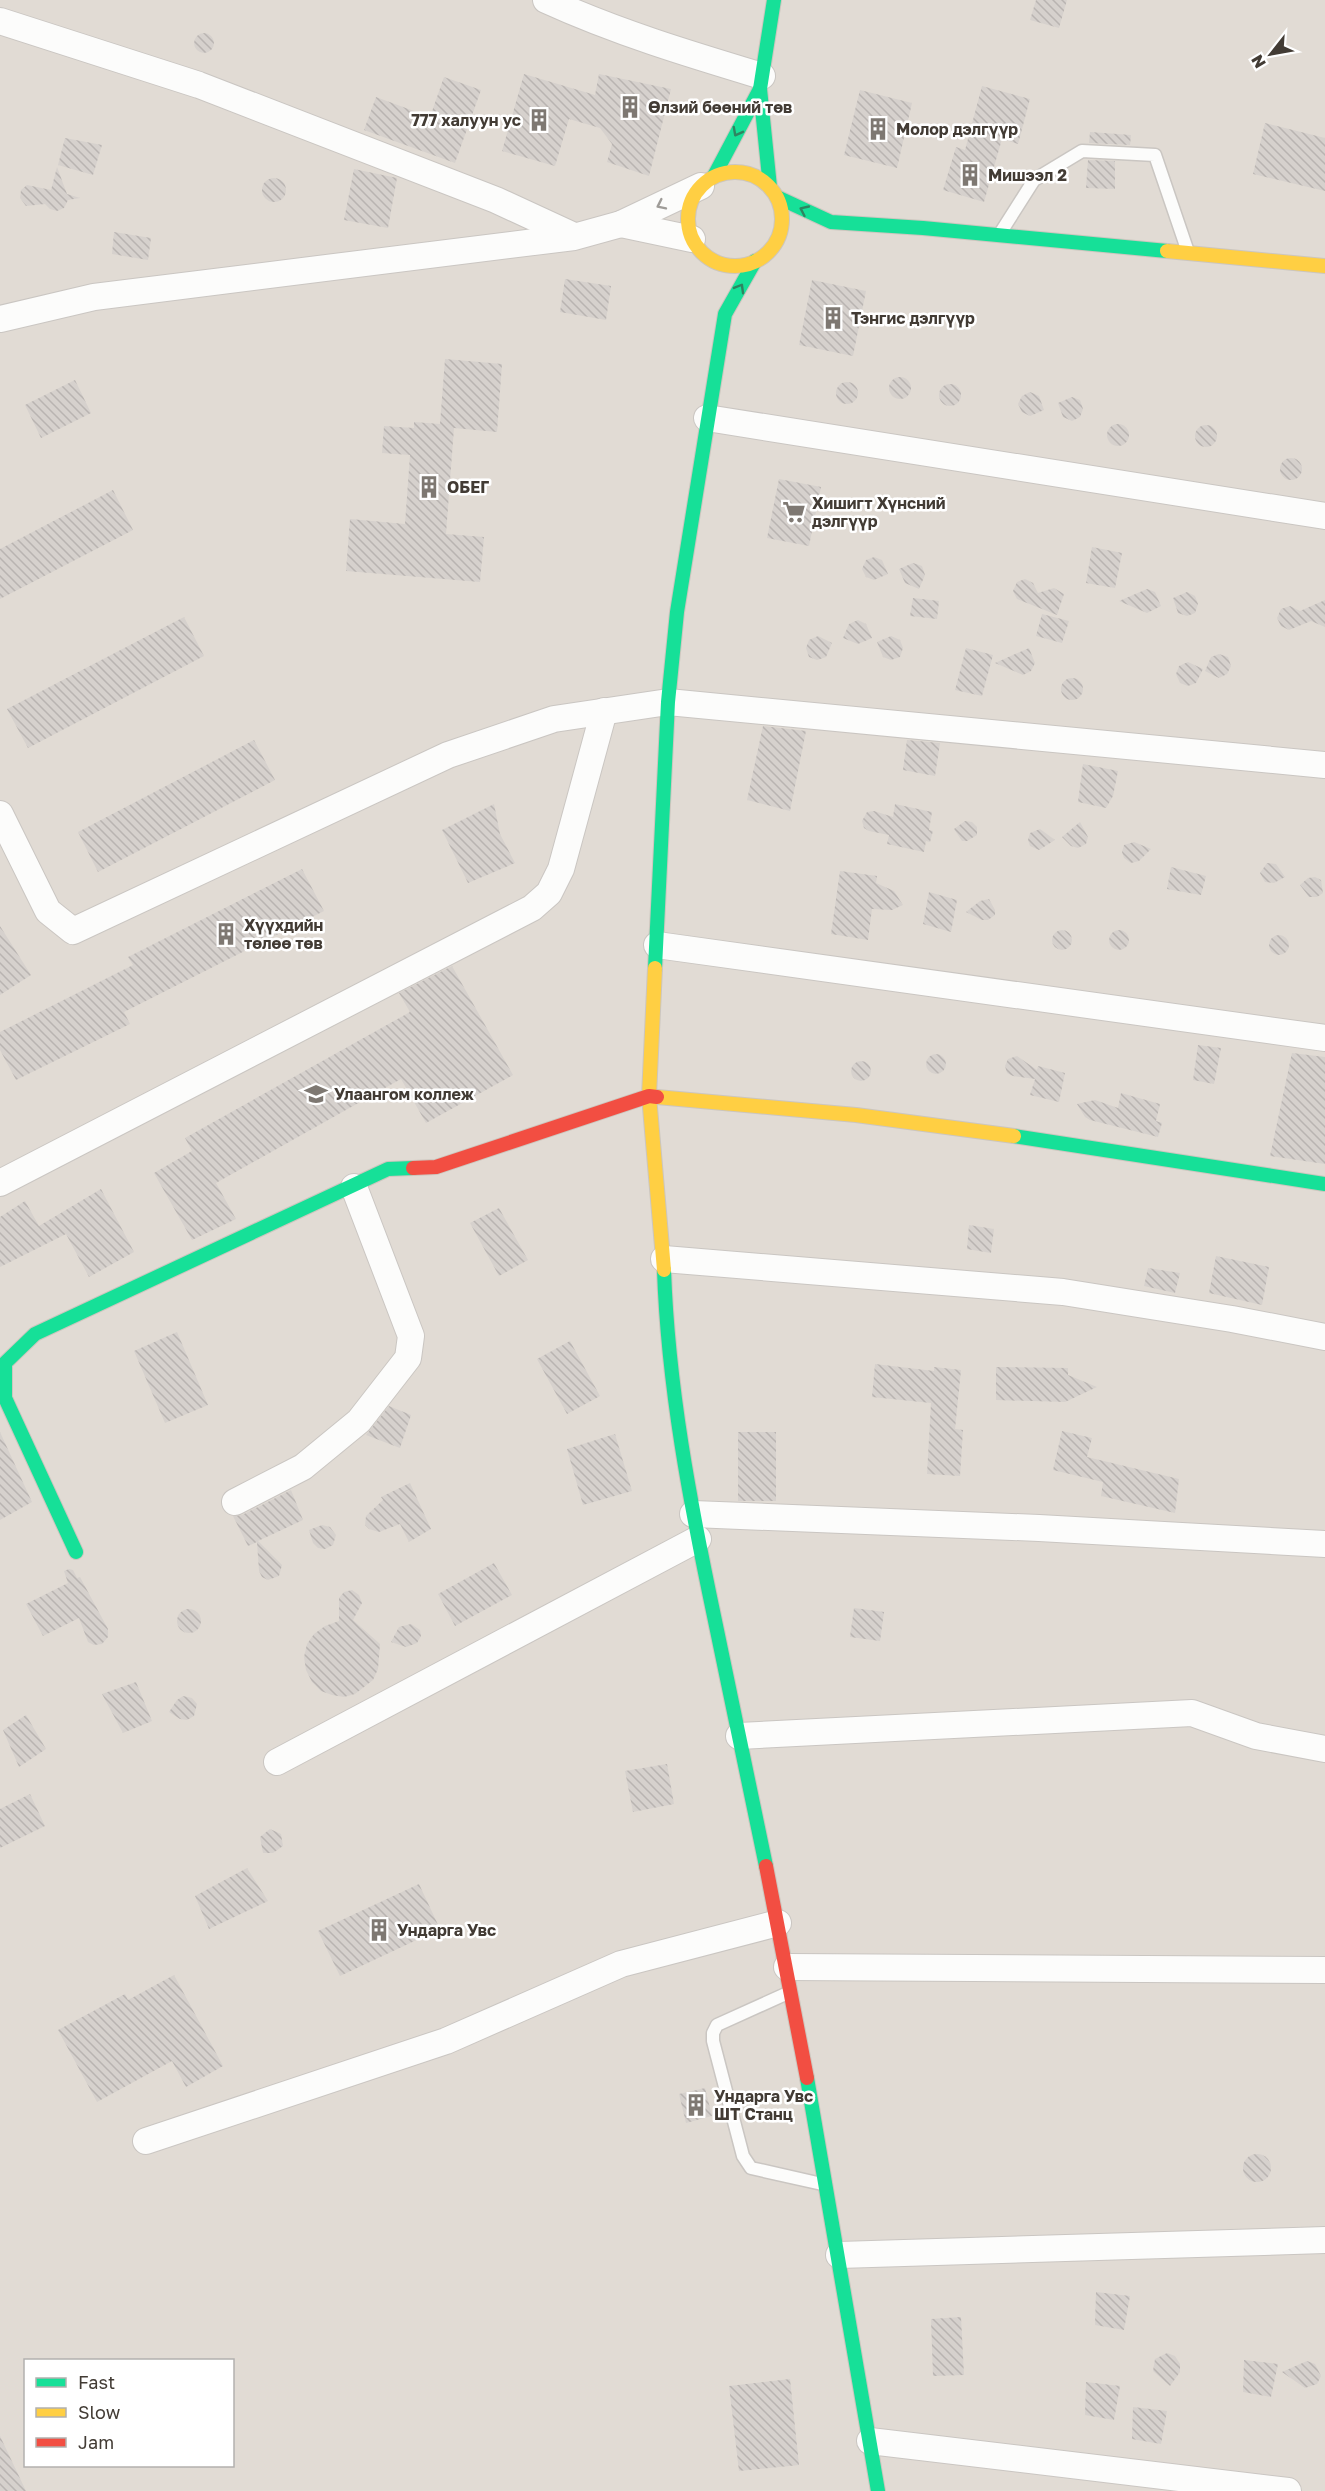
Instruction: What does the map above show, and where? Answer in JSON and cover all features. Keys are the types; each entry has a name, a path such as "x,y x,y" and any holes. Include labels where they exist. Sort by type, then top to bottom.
{"street":[{"path":"546,0 636,38 761,82"},
{"path":"773,247 782,223 774,192 761,82 774,0"},
{"path":"0,21 200,85 496,200 574,237"},
{"path":"709,273 688,225 688,211 693,197 708,181 761,82"},
{"path":"0,319 94,297 574,237 621,224 729,172 744,172 758,177 774,192 831,222 999,235 1325,266"},
{"path":"812,230 831,222"},
{"path":"621,224 697,246 713,261 727,266 741,266 756,261"},
{"path":"793,238 773,247 756,261 725,314 707,418 677,612 669,702 649,1096 664,1259 666,1327 677,1417 693,1514 789,1979 827,2185 878,2491"},
{"path":"717,293 725,314"},
{"path":"707,418 1325,516"},
{"path":"0,814 48,910 73,931 448,755 554,719 669,702 1325,765"},
{"path":"0,1183 532,908 549,893 561,869 604,711"},
{"path":"657,945 1325,1038"},
{"path":"76,1552 5,1398 5,1363 35,1334 354,1187 388,1169 436,1167 649,1096 856,1115 1060,1142 1325,1184"},
{"path":"235,1502 303,1467 350,1429 359,1421 408,1358 411,1336 354,1187"},
{"path":"664,1259 1063,1292 1232,1319 1325,1337"},
{"path":"693,1514 1039,1528 1325,1544"},
{"path":"277,1762 698,1539"},
{"path":"739,1736 1192,1713 1256,1736 1325,1749"},
{"path":"146,2141 446,2041 621,1964 778,1923"},
{"path":"789,1979 1325,1970"},
{"path":"839,2255 1325,2240"},
{"path":"870,2441 1288,2491"}],"lane":[{"path":"999,235 1034,180 1082,152 1155,156 1188,253"},
{"path":"789,1979 717,2025 713,2033 713,2041 743,2156 747,2163 751,2168 827,2185"}],"shaded area":[{"path":"0,0 1325,0 1325,2491 0,2491"}],"building":[{"path":"1036,0 1067,0 1059,28 1030,20"},
{"path":"200,33 208,33 214,39 214,47 208,53 200,53 194,47 194,39"},
{"path":"524,74 595,95 599,74 671,89 649,176 607,162 612,144 600,128 569,119 555,166 502,151"},
{"path":"444,77 481,90 455,163 364,130 376,97 430,117"},
{"path":"982,86 1030,99 1018,144 1002,139 984,202 943,190 956,147 965,150"},
{"name":"Молор дэлгүүр","path":"860,90 912,103 897,168 844,155"},
{"path":"1265,123 1325,138 1325,191 1253,174"},
{"path":"1090,132 1131,135 1130,145 1089,143"},
{"path":"65,138 102,145 93,175 58,165"},
{"path":"1088,160 1115,161 1115,189 1086,188"},
{"path":"57,167 67,194 80,198 68,200 64,208 57,211 45,204 26,206 20,198 21,190 27,185 51,190"},
{"path":"354,169 397,178 388,228 344,220"},
{"path":"274,178 279,179 285,185 285,195 279,201 274,202 269,201 263,195 262,190 263,185 269,179"},
{"path":"114,232 151,238 148,260 112,254"},
{"path":"565,279 611,286 606,320 560,312"},
{"name":"Тэнгис дэлгүүр","path":"812,280 866,291 853,356 799,345"},
{"name":"ОБЕГ","path":"445,359 502,364 497,432 454,428 446,534 484,537 480,582 346,571 350,519 405,524 410,455 382,453 384,426 414,428 414,422 440,424"},
{"path":"900,377 908,380 911,388 908,396 900,399 892,396 889,388 892,380"},
{"path":"75,380 91,413 41,438 25,405"},
{"path":"847,382 855,385 858,393 855,401 847,404 839,401 836,393 839,385"},
{"path":"950,384 958,387 961,395 958,403 950,406 942,403 939,395 942,387"},
{"path":"1030,392 1039,396 1044,410 1030,416 1022,412 1018,404 1022,396"},
{"path":"1072,397 1080,400 1083,409 1080,417 1072,421 1063,417 1058,403"},
{"path":"1118,424 1126,427 1129,435 1126,443 1118,446 1110,443 1107,435 1110,427"},
{"path":"1206,425 1214,428 1217,436 1214,444 1206,447 1198,444 1195,436 1198,428"},
{"path":"1291,458 1299,461 1302,469 1299,477 1291,480 1283,477 1280,469 1283,461"},
{"name":"Хишигт Хүнсний дэлгүүр","path":"779,479 821,487 809,546 767,538"},
{"path":"113,490 133,530 0,599 0,549"},
{"path":"1092,547 1122,553 1115,588 1086,583"},
{"path":"874,557 882,560 888,574 874,580 866,577 862,569 866,560"},
{"path":"913,563 922,566 925,575 919,589 905,583 899,569"},
{"path":"1025,579 1033,583 1038,593 1054,588 1064,594 1057,615 1017,599 1013,591 1017,582"},
{"path":"1147,589 1155,592 1161,606 1147,613 1119,601"},
{"path":"1187,592 1195,596 1198,604 1195,613 1187,616 1178,613 1173,598"},
{"path":"913,598 939,601 937,619 910,616"},
{"path":"1325,600 1325,627 1311,621 1289,630 1281,626 1277,618 1281,609 1290,606 1300,611"},
{"path":"1042,614 1069,621 1062,643 1036,636"},
{"path":"184,617 204,656 28,748 7,709"},
{"path":"858,620 866,624 872,638 858,644 843,638 849,624"},
{"path":"818,636 832,643 826,657 817,660 809,657 806,648 809,640"},
{"path":"891,636 900,640 903,648 900,657 891,660 883,657 877,642"},
{"path":"966,648 993,655 982,696 955,690"},
{"path":"1029,648 1035,663 1031,671 1023,675 995,663"},
{"path":"1219,654 1228,657 1231,666 1227,674 1219,678 1205,671 1211,657"},
{"path":"1188,662 1203,669 1196,683 1188,686 1180,683 1176,674 1179,666"},
{"path":"1072,678 1080,681 1083,689 1080,697 1072,700 1064,697 1061,689 1064,681"},
{"path":"763,726 806,731 790,811 747,800"},
{"path":"254,740 275,780 98,872 78,832"},
{"path":"907,740 940,743 935,776 903,770"},
{"path":"1083,764 1118,771 1113,796 1106,808 1078,802"},
{"path":"494,804 500,834 515,863 468,883 442,830"},
{"path":"895,804 932,812 929,830 933,831 930,842 926,841 924,852 887,844 889,835 864,828 862,821 867,812 874,811 893,817"},
{"path":"965,821 972,822 977,827 977,835 967,841 962,841 954,829"},
{"path":"1080,822 1088,837 1086,844 1078,848 1071,846 1062,837"},
{"path":"1040,829 1055,840 1039,850 1030,846 1028,840 1030,833"},
{"path":"1134,842 1151,849 1139,861 1131,863 1124,858 1122,852 1124,845"},
{"path":"1267,863 1276,864 1285,877 1274,883 1265,882 1260,873"},
{"path":"1171,867 1206,876 1201,895 1167,889"},
{"path":"302,869 324,911 124,1012 130,1024 16,1080 0,1050 0,1032 133,965 128,957"},
{"path":"840,871 877,876 876,883 894,891 903,905 892,910 872,909 868,940 831,934"},
{"path":"1315,877 1321,880 1323,893 1317,897 1309,897 1300,885 1308,878"},
{"path":"929,892 957,900 951,932 923,924"},
{"path":"989,899 995,915 988,920 982,920 966,912 980,901"},
{"path":"0,926 31,975 0,995"},
{"path":"1058,930 1066,930 1072,936 1072,944 1066,950 1058,950 1052,944 1052,936"},
{"path":"1115,930 1123,930 1129,936 1129,944 1123,950 1115,950 1109,944 1109,936"},
{"path":"1279,935 1286,938 1289,945 1286,952 1279,955 1272,952 1269,945 1272,938"},
{"path":"452,966 513,1075 426,1123 401,1079 216,1183 236,1219 192,1240 154,1173 192,1151 185,1138 410,1012 399,993"},
{"path":"1198,1045 1221,1048 1214,1084 1193,1080"},
{"path":"1292,1053 1325,1057 1325,1164 1270,1156"},
{"path":"932,1054 940,1054 946,1060 946,1068 940,1074 932,1074 926,1068 926,1060"},
{"path":"1017,1056 1037,1070 1038,1066 1065,1073 1059,1102 1030,1095 1035,1079 1007,1073 1005,1066 1008,1059"},
{"path":"857,1061 865,1061 871,1067 871,1075 865,1081 857,1081 851,1075 851,1067"},
{"path":"1121,1093 1160,1104 1156,1121 1162,1123 1158,1137 1090,1120 1085,1117 1077,1104 1095,1100 1118,1108"},
{"path":"101,1189 134,1252 89,1277 66,1234 0,1267 0,1217 25,1201 39,1226"},
{"path":"499,1208 528,1260 499,1276 470,1223"},
{"path":"969,1225 994,1229 991,1253 967,1249"},
{"path":"1216,1256 1269,1267 1262,1305 1209,1293"},
{"path":"1148,1268 1180,1273 1175,1293 1144,1286"},
{"path":"177,1332 208,1405 165,1423 134,1351"},
{"path":"570,1341 600,1396 567,1414 537,1359"},
{"path":"875,1364 934,1371 934,1367 961,1370 955,1429 963,1430 960,1476 927,1474 931,1403 872,1397"},
{"path":"996,1367 1068,1368 1068,1375 1097,1387 1065,1402 996,1400"},
{"path":"389,1406 411,1415 400,1448 366,1435"},
{"path":"1062,1431 1092,1438 1087,1457 1179,1479 1175,1513 1101,1496 1103,1482 1053,1470"},
{"path":"0,1432 32,1502 0,1520"},
{"path":"738,1432 776,1432 776,1501 738,1501"},
{"path":"615,1434 632,1491 583,1505 567,1449"},
{"path":"410,1483 431,1529 409,1542 400,1524 379,1532 369,1529 365,1525 366,1516 383,1500 381,1497"},
{"path":"291,1490 303,1520 258,1541 282,1565 279,1576 268,1580 262,1577 259,1571 257,1542 248,1546 233,1516 242,1515"},
{"path":"322,1525 330,1527 336,1535 333,1545 325,1549 318,1548 313,1543 309,1530"},
{"path":"494,1563 512,1595 455,1626 438,1594"},
{"path":"73,1570 77,1578 80,1577 108,1629 108,1637 102,1644 94,1645 88,1642 79,1618 43,1636 26,1604 68,1583 64,1571"},
{"path":"352,1590 359,1595 362,1603 353,1620 380,1644 378,1669 373,1680 355,1694 344,1697 321,1691 312,1682 306,1670 304,1657 307,1644 314,1634 325,1626 339,1621 339,1598 344,1592"},
{"path":"854,1608 884,1612 880,1641 850,1637"},
{"path":"189,1609 194,1610 200,1616 200,1626 194,1632 189,1633 184,1632 178,1626 177,1621 178,1616 184,1610"},
{"path":"411,1624 420,1630 421,1636 417,1643 406,1647 391,1642 399,1627"},
{"path":"136,1682 152,1721 123,1733 102,1694"},
{"path":"183,1696 192,1698 197,1704 194,1716 187,1720 180,1719 169,1712 177,1700"},
{"path":"26,1715 46,1749 19,1767 3,1730"},
{"path":"667,1764 674,1804 633,1812 625,1771"},
{"path":"30,1794 45,1826 0,1848 0,1809"},
{"path":"270,1829 281,1834 283,1846 273,1853 263,1853 260,1837"},
{"path":"247,1868 268,1901 209,1929 195,1896"},
{"name":"Ундарга Увс","path":"419,1884 440,1929 340,1976 318,1931"},
{"path":"174,1975 223,2066 186,2087 172,2061 97,2102 58,2030 125,1994 128,2000"},
{"name":"Ундарга Увс ШТ Станц","path":"705,2088 712,2116 686,2123 679,2094"},
{"path":"1257,2154 1267,2158 1271,2168 1267,2178 1257,2182 1247,2178 1243,2168 1247,2158"},
{"path":"1096,2292 1130,2296 1124,2330 1095,2325"},
{"path":"961,2317 964,2375 933,2376 931,2319"},
{"path":"1167,2353 1175,2356 1180,2364 1180,2372 1170,2386 1153,2371 1155,2359"},
{"path":"1244,2360 1278,2364 1271,2397 1243,2392"},
{"path":"1307,2361 1315,2364 1321,2376 1317,2384 1305,2388 1282,2372"},
{"path":"790,2379 799,2465 739,2471 729,2386"},
{"path":"1086,2382 1120,2386 1114,2420 1085,2415"},
{"path":"1133,2407 1167,2411 1161,2444 1132,2439"},
{"path":"0,2436 26,2491 0,2491"}],"traffic: fast":[{"path":"770,187 760,89 774,0"},
{"path":"714,176 760,89"},
{"path":"777,197 831,222 923,228 1167,251"},
{"path":"655,968 668,702 677,612 725,314 755,261"},
{"path":"1014,1136 1325,1184"},
{"path":"76,1552 5,1398 5,1363 35,1334 388,1169 413,1168"},
{"path":"664,1270 675,1401 689,1487 766,1866"},
{"path":"807,2078 878,2491"}],"traffic: slow":[{"path":"735,172 753,176 768,186 778,201 782,219 778,237 768,252 753,262 735,266 717,262 702,252 692,237 688,219 692,201 702,186 717,176 735,172"},
{"path":"1167,251 1325,266"},
{"path":"655,968 649,1096 664,1270"},
{"path":"657,1097 856,1115 1014,1136"}],"traffic: jam":[{"path":"413,1168 436,1167 649,1096 657,1097"},
{"path":"766,1866 807,2078"}],"place":[{"name":"Өлзий бөөний төв","path":"630,107"},
{"name":"777 халуун ус","path":"539,120"},
{"name":"Молор дэлгүүр","path":"878,129"},
{"name":"Мишээл 2","path":"970,175"},
{"name":"Тэнгис дэлгүүр","path":"833,318"},
{"name":"ОБЕГ","path":"429,487"},
{"name":"Хишигт Хүнсний дэлгүүр","path":"794,512"},
{"name":"Хүүхдийн төлөө төв","path":"226,934"},
{"name":"Улаангом коллеж","path":"316,1094"},
{"name":"Ундарга Увс","path":"379,1930"},
{"name":"Ундарга Увс ШТ Станц","path":"696,2105"}]}
